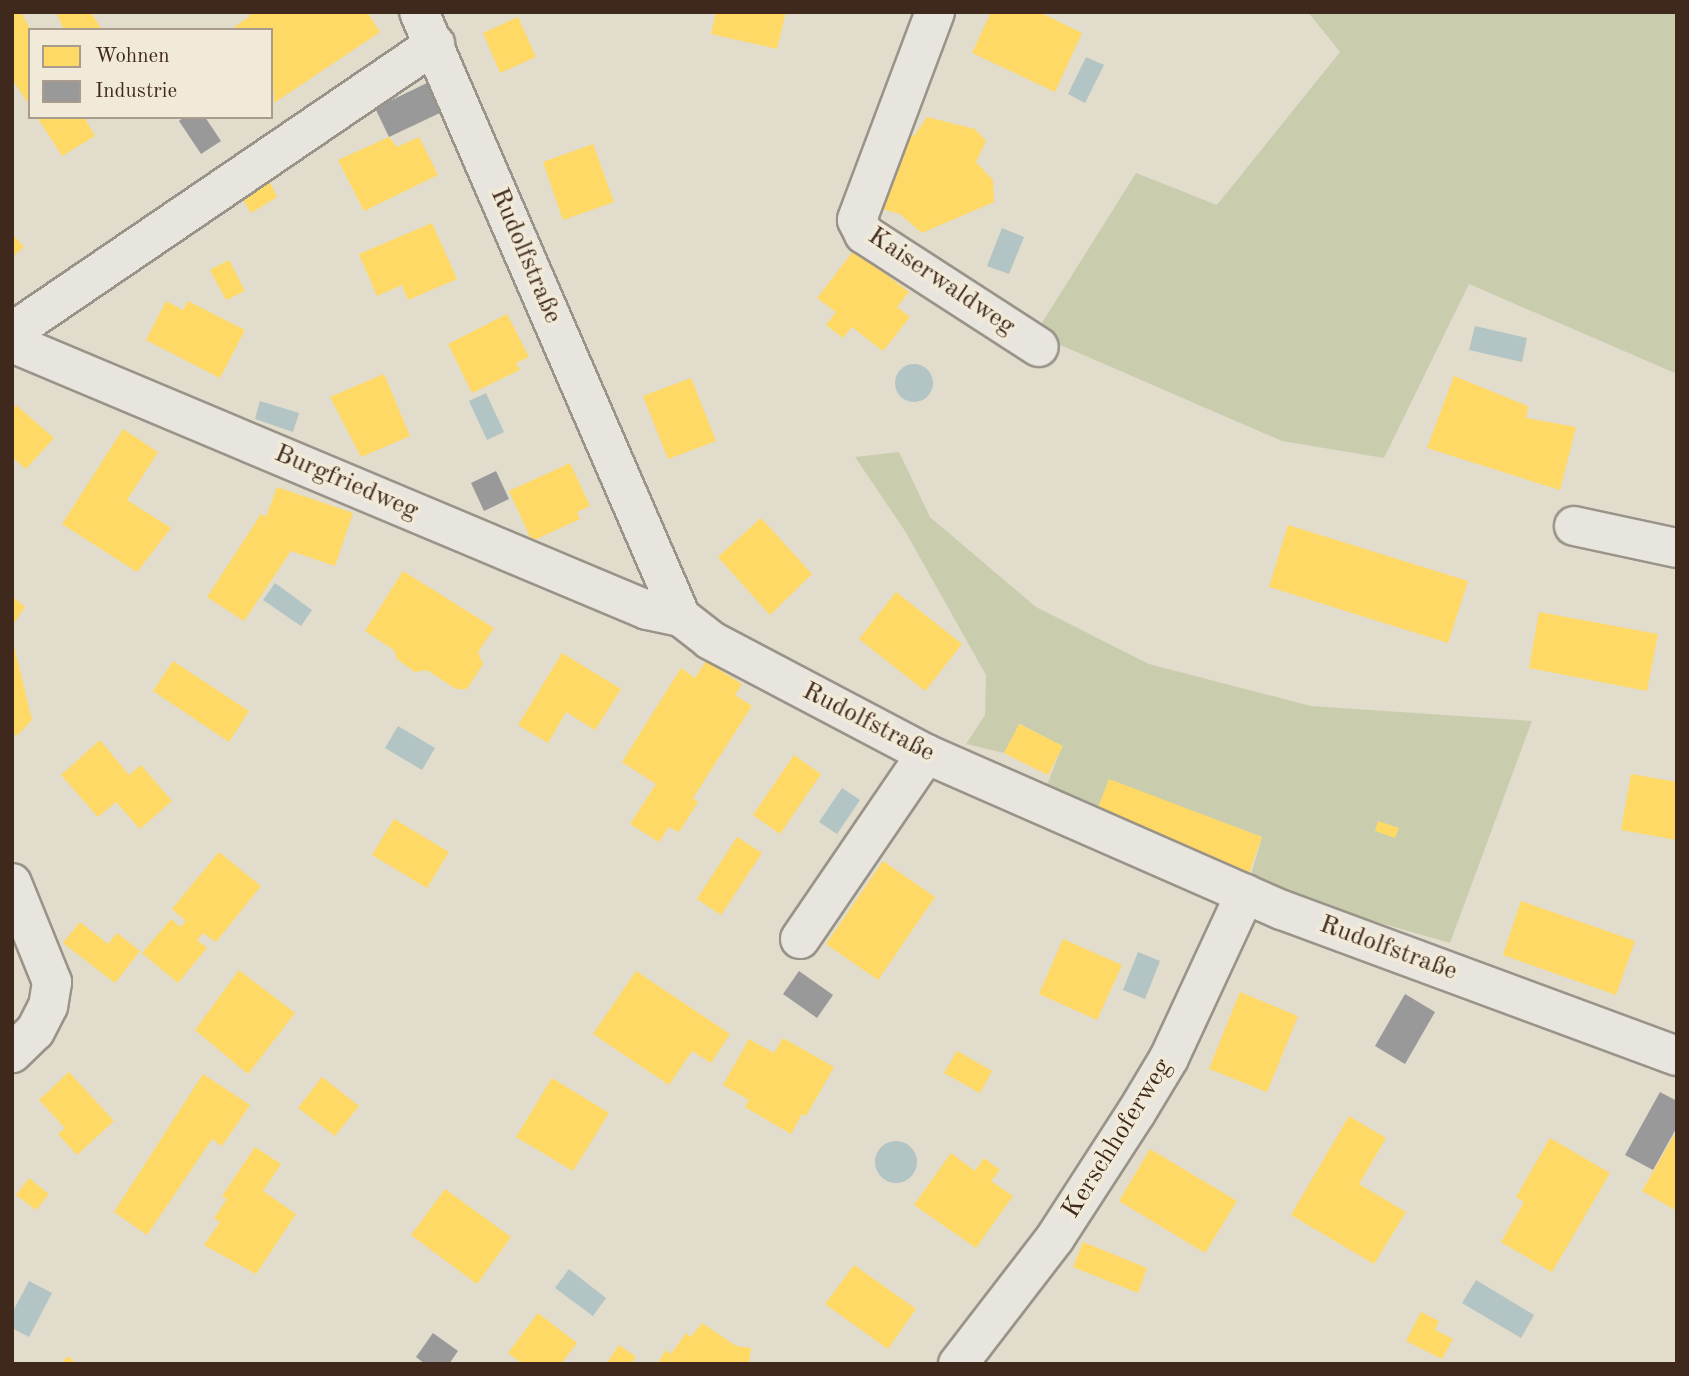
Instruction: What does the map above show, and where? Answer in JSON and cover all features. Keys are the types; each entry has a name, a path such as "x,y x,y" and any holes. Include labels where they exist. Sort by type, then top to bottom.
{"street":[{"name":"Kaiserwaldweg","path":"935,12 857,220 864,234 1039,347"},
{"path":"12,332 427,28"},
{"name":"Rudolfstraße","path":"427,28 681,617 710,640 926,754 1245,894 1670,1043"},
{"name":"Burgfriedweg","path":"12,343 647,610 681,617"},
{"path":"1574,526 1677,548"},
{"path":"800,939 926,754"},
{"path":"12,883 52,982 48,1006 39,1023 12,1053"},
{"name":"Kerschhoferweg","path":"958,1364 1048,1249 1136,1113 1181,1034 1245,894"}],"green space":[{"path":"1308,12 1677,12 1677,374 1469,284 1384,458 1282,441 1035,334 1136,173 1217,205 1340,52"},
{"path":"899,452 930,517 1036,607 1149,664 1311,706 1532,721 1450,943 1248,885 1262,837 1109,780 1094,818 1044,793 1062,746 1020,724 1004,753 966,744 985,715 986,675 905,531 855,457"}],"shaded area":[{"path":"1086,57 1104,65 1085,103 1068,94"},
{"path":"1002,228 1024,237 1009,274 987,266"},
{"path":"1475,326 1527,338 1522,362 1469,350"},
{"path":"914,364 927,370 933,383 927,396 914,402 901,396 895,383 901,370"},
{"path":"486,393 504,432 487,440 469,401"},
{"path":"260,401 299,413 293,432 255,419"},
{"path":"275,583 312,610 301,626 263,600"},
{"path":"398,726 435,748 422,770 385,748"},
{"path":"842,788 860,800 837,834 819,822"},
{"path":"1138,952 1160,961 1145,999 1123,990"},
{"path":"896,1141 911,1147 917,1162 911,1177 896,1183 881,1177 875,1162 881,1147"},
{"path":"569,1269 606,1298 593,1316 555,1288"},
{"path":"1476,1280 1534,1315 1521,1338 1462,1303"},
{"path":"29,1281 52,1293 29,1337 12,1328 12,1313"}],"building: Wohnen":[{"path":"12,12 21,12 30,28 28,103 12,79"},
{"path":"56,12 91,12 101,28 63,28"},
{"path":"247,12 367,12 380,32 274,103 273,28 233,28 250,16"},
{"path":"716,12 786,12 777,49 711,34"},
{"path":"991,12 1039,12 1082,33 1055,92 972,53"},
{"path":"518,17 536,57 500,73 483,33"},
{"path":"927,117 975,129 986,141 976,162 993,180 994,202 922,233 900,214 882,209 902,130 914,136"},
{"path":"38,119 85,119 95,136 62,156"},
{"path":"389,137 397,147 419,137 438,175 364,211 338,160"},
{"path":"593,144 614,202 563,220 543,162"},
{"path":"269,181 277,197 251,213 241,196"},
{"path":"432,223 457,279 408,300 402,285 377,296 359,254"},
{"path":"12,234 24,247 12,257"},
{"path":"854,250 909,292 897,307 910,317 883,351 852,327 843,338 826,325 836,312 817,298"},
{"path":"229,260 245,291 226,300 210,270"},
{"path":"166,301 183,310 188,301 245,330 220,378 146,340"},
{"path":"507,314 529,357 516,363 520,370 472,393 448,344"},
{"path":"384,374 410,436 361,457 330,397"},
{"path":"1454,376 1528,406 1526,418 1576,427 1560,490 1427,448"},
{"path":"691,378 716,441 668,459 643,396"},
{"path":"16,405 54,438 26,469 12,457 12,410"},
{"path":"123,429 158,452 127,500 171,528 137,572 62,524"},
{"path":"570,463 590,506 577,512 580,519 532,541 509,491"},
{"path":"277,487 353,513 335,566 291,551 244,621 207,597 261,514 266,517"},
{"path":"761,518 812,574 770,615 718,557"},
{"path":"1288,525 1468,581 1448,643 1269,587"},
{"path":"403,571 494,628 478,652 483,664 467,689 456,689 427,670 415,672 397,659 394,650 365,631"},
{"path":"896,592 962,644 925,691 859,639"},
{"path":"12,596 25,607 12,626"},
{"path":"1539,612 1658,634 1647,691 1529,668"},
{"path":"13,642 32,720 18,735 12,734"},
{"path":"562,653 621,689 595,730 566,712 548,743 518,725"},
{"path":"173,661 249,711 229,742 153,691"},
{"path":"706,661 742,684 735,695 752,706 693,798 698,802 679,832 669,827 659,842 630,824 656,784 622,762 681,668 695,678"},
{"path":"1019,724 1063,746 1048,775 1004,753"},
{"path":"100,740 129,775 141,765 172,801 140,829 116,802 98,817 61,775"},
{"path":"794,755 821,774 780,834 753,815"},
{"path":"1631,774 1677,782 1677,840 1621,830"},
{"path":"1109,779 1262,837 1248,876 1094,818"},
{"path":"394,819 449,852 427,888 372,855"},
{"path":"1378,821 1399,828 1395,838 1375,831"},
{"path":"737,837 762,853 721,915 697,899"},
{"path":"219,852 261,886 216,942 203,933 197,940 207,948 178,983 142,953 171,919 180,927 186,921 172,909"},
{"path":"883,861 935,897 878,980 826,944"},
{"path":"1521,901 1635,941 1616,995 1503,955"},
{"path":"80,922 108,944 117,933 140,951 115,983 63,943"},
{"path":"1063,939 1122,965 1097,1020 1039,994"},
{"path":"239,970 295,1013 248,1074 195,1030"},
{"path":"636,971 730,1034 711,1063 692,1051 669,1085 593,1034"},
{"path":"1240,992 1298,1016 1267,1092 1209,1069"},
{"path":"783,1038 834,1067 806,1116 802,1114 791,1134 745,1107 749,1100 723,1085 749,1039 774,1053"},
{"path":"957,1051 992,1071 980,1093 944,1073"},
{"path":"69,1072 114,1121 77,1155 58,1134 65,1128 39,1100"},
{"path":"203,1074 250,1105 222,1146 212,1139 147,1235 114,1212"},
{"path":"322,1077 359,1106 335,1136 298,1108"},
{"path":"552,1078 609,1113 573,1171 516,1137"},
{"path":"1349,1116 1386,1138 1359,1184 1406,1212 1374,1264 1291,1215"},
{"path":"1677,1130 1677,1211 1642,1191"},
{"path":"1550,1138 1610,1173 1552,1272 1501,1242 1524,1202 1516,1197"},
{"path":"255,1147 281,1164 263,1191 296,1214 256,1274 204,1245 220,1222 214,1218 227,1199 222,1196"},
{"path":"1150,1149 1237,1201 1205,1253 1119,1201"},
{"path":"951,1153 975,1171 984,1158 1000,1170 991,1181 1013,1196 976,1248 914,1205"},
{"path":"29,1178 49,1194 36,1210 16,1195"},
{"path":"445,1189 511,1237 477,1284 411,1235"},
{"path":"1083,1242 1147,1268 1138,1293 1073,1267"},
{"path":"854,1265 916,1309 888,1349 825,1304"},
{"path":"1421,1312 1439,1321 1435,1330 1453,1339 1442,1359 1406,1341"},
{"path":"538,1313 577,1343 561,1364 523,1364 508,1353"},
{"path":"702,1323 736,1346 751,1348 749,1364 657,1364 666,1350 671,1354 686,1333 691,1337"},
{"path":"619,1345 636,1357 631,1364 606,1364"},
{"path":"68,1356 77,1364 61,1364"}],"building: Industrie":[{"path":"427,83 442,112 389,137 375,108"},
{"path":"206,119 221,141 201,154 179,121"},
{"path":"496,471 509,499 484,511 471,483"},
{"path":"799,971 833,995 817,1018 783,994"},
{"path":"1405,994 1435,1012 1405,1064 1375,1046"},
{"path":"1660,1092 1677,1101 1677,1127 1653,1170 1625,1155"},
{"path":"433,1333 458,1351 449,1364 425,1364 416,1357"}]}
